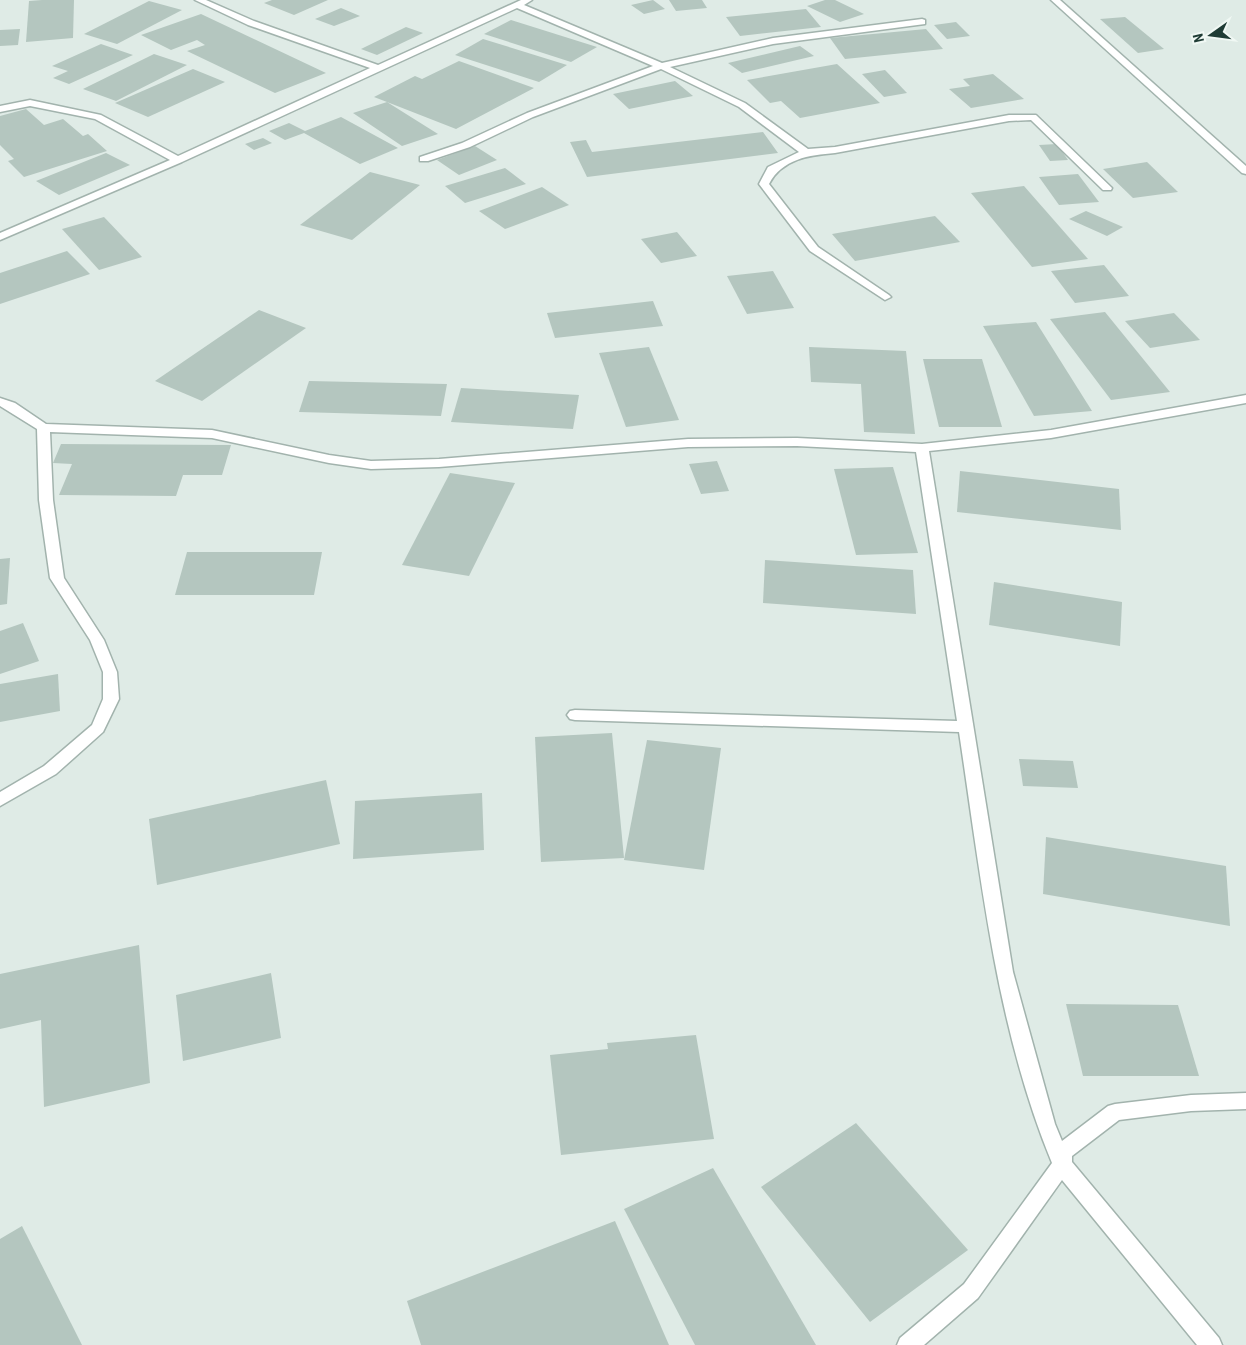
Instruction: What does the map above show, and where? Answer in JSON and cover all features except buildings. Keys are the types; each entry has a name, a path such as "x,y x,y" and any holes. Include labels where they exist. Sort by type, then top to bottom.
{"street":[{"path":"199,0 251,23 378,68"},
{"path":"0,237 178,160 528,0"},
{"path":"1055,0 1246,171"},
{"path":"516,5 661,66 742,105 806,152"},
{"path":"424,159 466,145 530,115 661,66 773,41 922,22"},
{"path":"0,109 30,103 98,117 178,160"},
{"path":"885,297 814,249 764,184 772,169 806,152 835,150 1009,118 1032,117 1107,188"},
{"path":"0,402 11,406 43,428 212,434 329,460 371,465 439,463 688,443 797,442 922,448 1051,434 1246,399"},
{"path":"0,800 50,770 98,728 111,699 110,672 97,640 57,578 46,500 43,428"},
{"path":"922,448 1004,972 1045,1124 1062,1165 1211,1345"},
{"path":"575,714 967,727"},
{"path":"908,1345 971,1291 1062,1165 1063,1152 1116,1112 1191,1103 1246,1101"}]}
